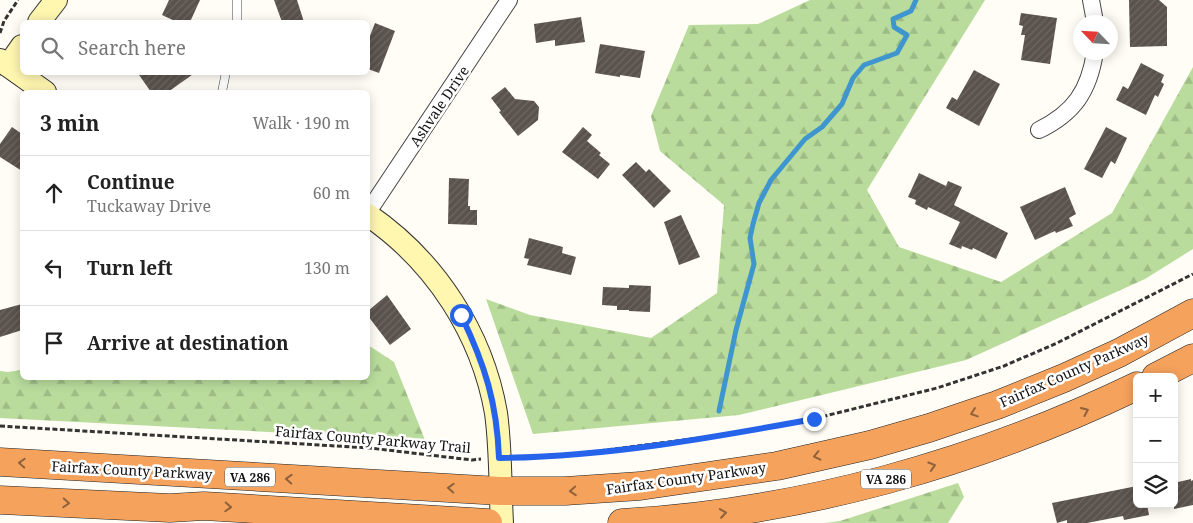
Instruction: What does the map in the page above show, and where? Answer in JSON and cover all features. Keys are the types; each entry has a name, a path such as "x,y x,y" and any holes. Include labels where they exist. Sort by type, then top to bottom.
{"highway":[{"name":"Fairfax County Parkway","path":"0,462 500,491 565,491 640,486 777,466 930,428 997,405 1056,381 1118,353 1193,313"},
{"path":"1164,373 1193,358"},
{"name":"VA 286","path":"622,523 663,521 755,508 899,476 967,456 1048,426 1133,388"},
{"name":"VA 286","path":"0,500 170,508 204,506 488,523"}],"street":[{"path":"41,20 56,0"},
{"name":"Ashvale Drive","path":"370,211 509,0"},
{"path":"1092,0 1094,15"},
{"path":"20,48 4,63 20,75"},
{"path":"1039,130 1055,123 1079,100 1087,84 1093,60"},
{"path":"21,75 41,90"},
{"path":"370,216 404,243 429,270 461,315 477,348 489,383 496,413 502,523"}],"lane":[{"path":"237,20 238,0"},
{"path":"222,90 225,75"}],"path":[{"path":"0,33 4,21 18,0"},
{"name":"Fairfax County Parkway Trail","path":"0,426 370,448 472,460 560,456 722,435 814,419 937,388 1004,366 1057,342 1193,274"}],"green space":[{"path":"810,0 985,0 867,190 899,247 1001,282 1112,213 1193,67 1193,249 1145,279 966,360 739,415 533,434 486,299 530,315 651,338 717,293 724,205 660,151 651,116 689,25 758,24"},
{"path":"370,346 394,362 425,440 0,418 0,371 20,370 20,380 370,380"},
{"path":"958,483 964,497 948,523 825,523 840,521"}],"building":[{"path":"169,0 200,0 191,20 173,20 162,15"},
{"path":"274,0 297,0 303,20 281,20"},
{"path":"1129,0 1159,0 1167,7 1167,46 1130,47"},
{"path":"1021,13 1057,18 1050,64 1021,60 1025,35 1021,35 1023,26 1019,25"},
{"path":"581,17 585,42 555,46 555,40 536,43 534,24"},
{"path":"375,23 395,31 379,73 370,70 370,36"},
{"path":"600,44 645,51 640,78 595,73"},
{"path":"1141,63 1164,75 1161,82 1164,84 1158,97 1155,95 1146,115 1116,100 1123,86 1128,89"},
{"path":"974,70 1000,84 979,126 946,108 952,97 957,100"},
{"path":"139,75 192,75 171,90 150,90"},
{"path":"505,87 515,99 534,101 539,107 538,120 518,136 499,112 501,111 491,98"},
{"path":"12,127 20,133 20,170 0,157 0,144"},
{"path":"583,127 592,135 587,141 610,164 598,179 562,152"},
{"path":"1106,127 1127,138 1115,164 1111,161 1102,178 1084,169"},
{"path":"636,162 646,172 649,169 671,191 654,208 622,175"},
{"path":"919,173 946,186 948,181 962,187 954,205 1008,233 996,259 973,248 972,250 962,246 961,249 949,244 960,222 928,207 927,210 915,204 916,200 908,197"},
{"path":"449,178 469,179 468,206 470,206 470,210 477,210 477,225 448,224"},
{"path":"1065,187 1076,214 1069,218 1073,226 1056,233 1055,231 1035,240 1020,207"},
{"path":"681,215 700,257 679,265 664,222"},
{"path":"529,238 563,247 562,253 576,257 571,275 527,265 529,259 524,258"},
{"path":"629,285 651,286 650,312 617,310 617,306 602,305 603,287 629,288"},
{"path":"387,295 411,329 390,345 370,319 370,309"},
{"path":"20,305 20,331 0,337 0,310"},
{"path":"1193,480 1193,505 1174,509 1178,508 1178,482"},
{"path":"1133,487 1133,508 1148,508 1149,515 1124,520 1123,516 1087,523 1067,523 1067,520 1057,523 1052,503"}],"waterway":[{"path":"719,411 736,330 754,264 750,238 759,203 771,180 805,139 822,127 842,104 853,78 864,65 897,53 907,35 894,27 893,19 911,11 916,0"}],"route":[{"path":"461,315 477,348 489,383 496,413 499,458 560,456 632,448 814,419"}]}
